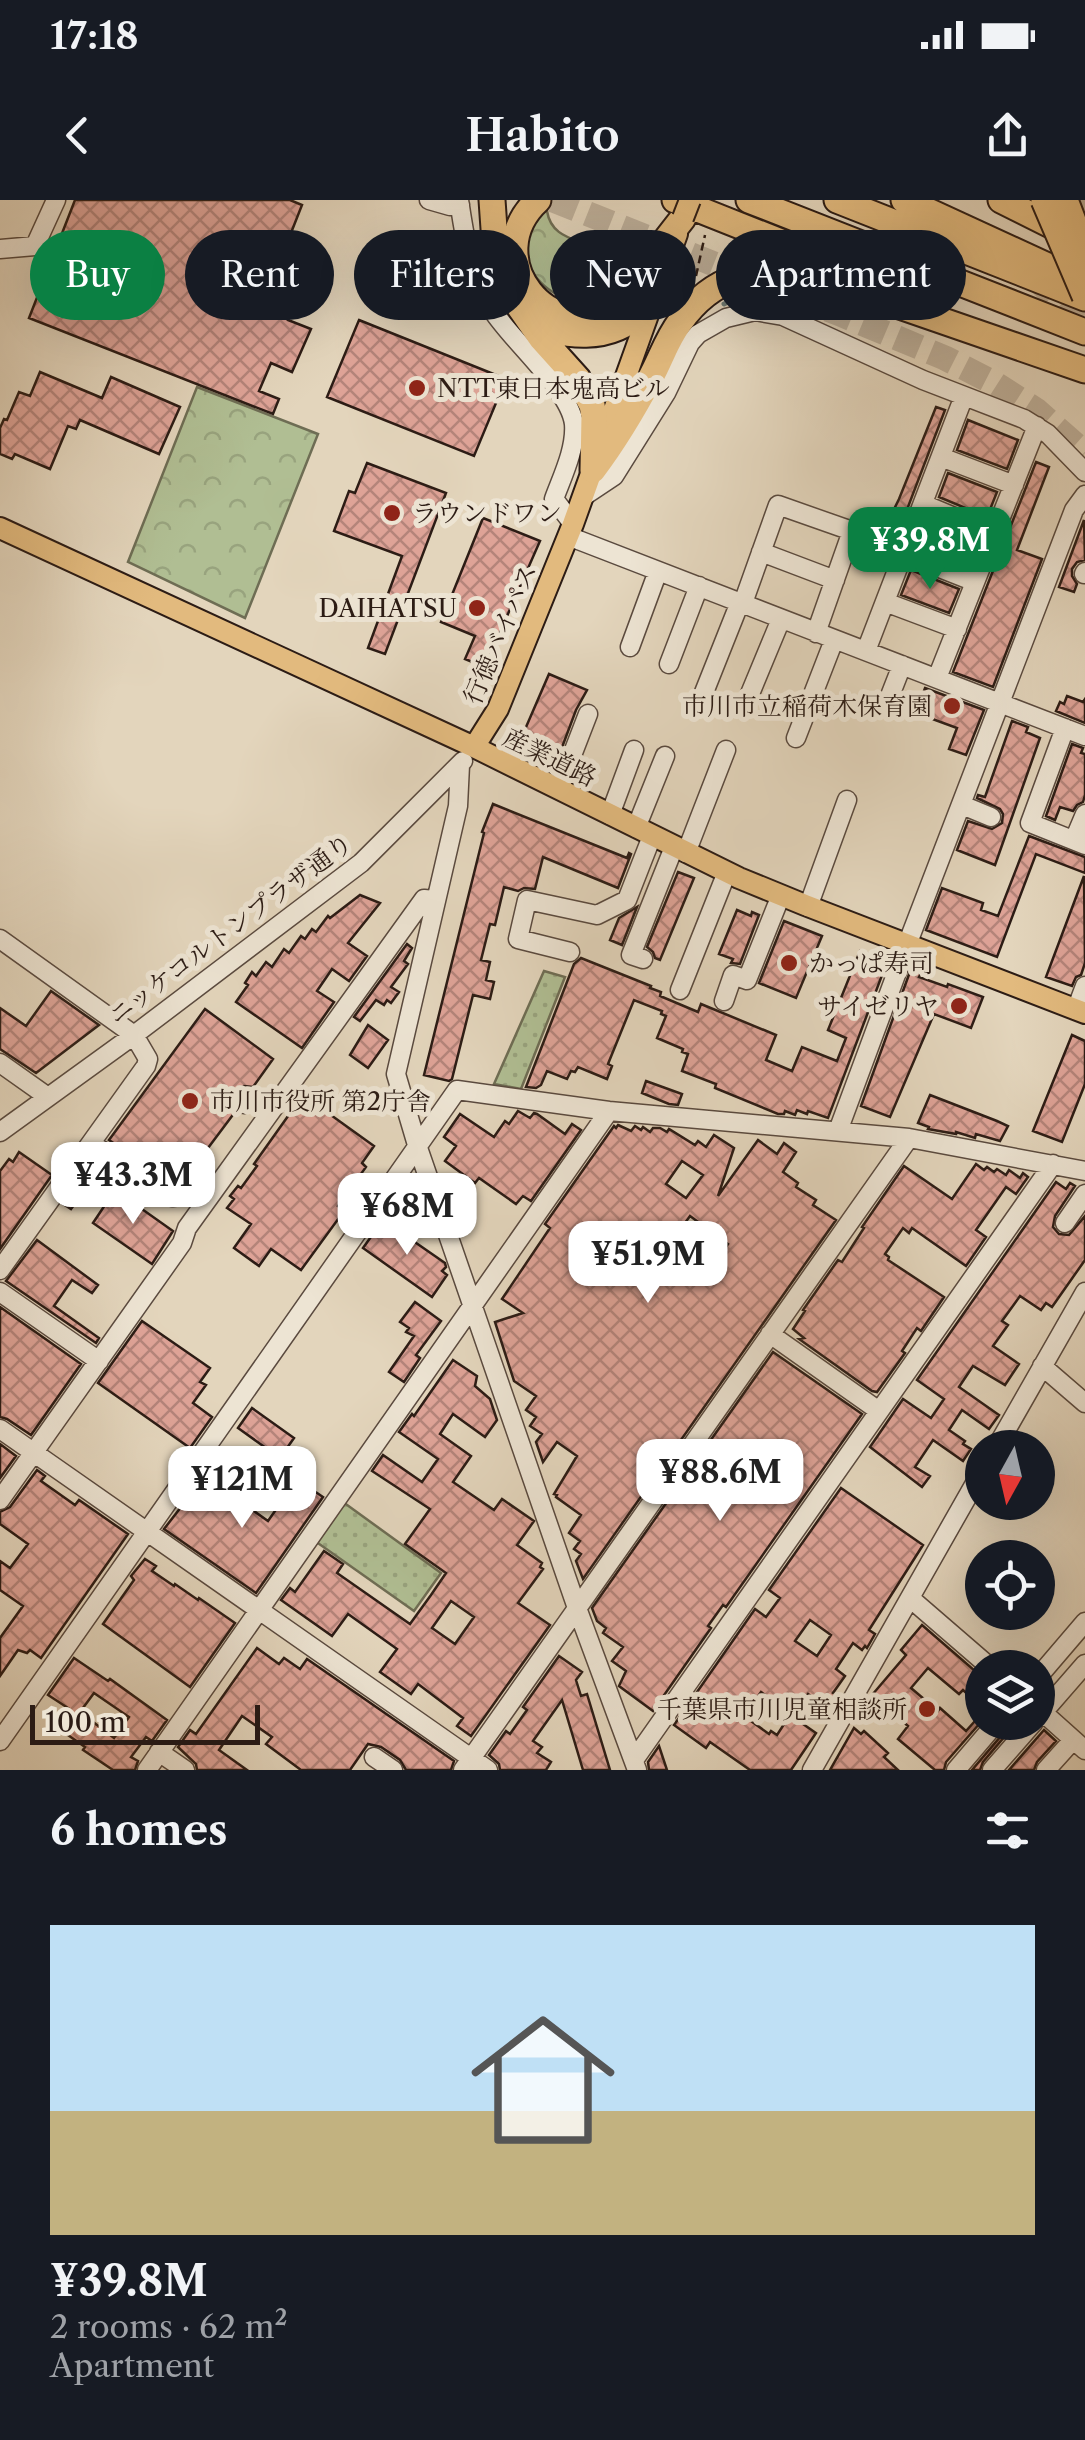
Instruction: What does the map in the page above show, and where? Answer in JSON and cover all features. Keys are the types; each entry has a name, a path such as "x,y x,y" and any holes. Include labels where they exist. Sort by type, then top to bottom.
{"highway":[{"path":"492,200 495,230"},
{"path":"538,200 520,222 515,262 525,286 540,304 573,316 595,314 617,302 688,212 886,284 987,335"},
{"path":"749,200 1085,332"},
{"path":"837,200 1085,297"},
{"path":"904,200 1085,283"},
{"path":"1001,200 1041,209"},
{"path":"1015,200 1041,209 1085,242"},
{"path":"1064,200 1085,252"},
{"path":"1041,209 1085,297"},
{"path":"594,470 679,322 702,297 732,278 767,270 810,275 1085,370"},
{"path":"530,316 551,330 576,334 603,332 630,320"},
{"path":"528,320 587,394 594,416 594,470"}],"main road":[{"name":"行徳バイパス","path":"474,747 498,709 571,530 646,320"},
{"name":"産業道路","path":"0,528 474,747 727,872 1081,1012"}],"street":[{"path":"0,249 35,246 56,200"},
{"path":"429,200 450,206 460,203 468,256 483,295 570,408 574,436 554,499 571,530 658,571 1085,736"},
{"path":"584,496 614,476 666,393 690,344 706,328 755,311 783,316 1038,426 1085,472"},
{"path":"866,651 964,396"},
{"path":"937,678 1038,426"},
{"path":"941,457 1014,485"},
{"path":"838,1131 1074,510 1085,494"},
{"path":"922,504 995,534"},
{"path":"700,700 778,505 852,531 816,633"},
{"path":"761,552 835,580"},
{"path":"904,554 976,582"},
{"path":"630,648 658,571"},
{"path":"669,664 699,586"},
{"path":"885,602 957,629"},
{"path":"747,702 781,619"},
{"path":"796,738 834,640"},
{"path":"886,706 902,664"},
{"path":"560,789 588,714"},
{"path":"1066,728 1030,823 1080,843 1085,814"},
{"name":"ニッケコルトンプラザ通り","path":"0,1132 360,863 474,747"},
{"path":"610,815 634,750"},
{"path":"643,959 632,955 726,750"},
{"path":"570,952 518,939 527,900 597,915 627,900 665,756"},
{"path":"460,765 458,806 396,1074 576,1608 635,1767"},
{"path":"808,907 847,800"},
{"path":"962,805 990,817"},
{"path":"680,990 727,872"},
{"path":"724,1001 733,975 747,980 781,895"},
{"path":"0,1500 182,1243 186,1228 268,1113 424,899 435,900"},
{"path":"0,939 134,1034 148,1059 91,1144 8,1243 0,1270"},
{"path":"1081,1012 1085,986"},
{"path":"0,1063 48,1097"},
{"path":"0,1741 457,1090 609,1111 909,1138 1085,1170"},
{"path":"244,1104 248,1098 268,1113"},
{"path":"147,1770 609,1111"},
{"path":"467,1764 909,1138"},
{"path":"91,1144 130,1165 172,1197 180,1196 193,1176"},
{"path":"635,1767 1053,1164"},
{"path":"1065,1223 1085,1194"},
{"path":"0,1292 98,1361"},
{"path":"1006,1430 1085,1292"},
{"path":"770,1334 880,1411"},
{"path":"1042,1366 1085,1403"},
{"path":"0,1430 259,1611 467,1764 488,1770"},
{"path":"812,1770 965,1501"},
{"path":"910,1598 970,1650"},
{"path":"1055,1656 1085,1622"},
{"path":"1055,1697 1085,1664"},
{"path":"1046,1770 1079,1745 1055,1727"},
{"path":"956,1770 982,1740"},
{"path":"992,1770 1017,1740"},
{"path":"160,1752 186,1770"},
{"path":"374,1757 393,1770"}],"green space":[{"path":"547,211 557,230 550,230 550,290 530,266 530,234 539,212"},
{"path":"197,387 318,434 245,618 128,562"},
{"path":"544,971 565,977 521,1089 494,1084"},
{"path":"343,1502 441,1573 414,1611 315,1541"}],"building":[{"path":"75,200 290,200 302,205 292,230 185,230 185,320 288,320 311,329 292,372 271,363 259,391 279,399 273,414 34,320 165,320 165,230 63,230"},
{"name":"NTT東日本鬼高ビル","path":"359,320 506,379 474,456 327,397"},
{"path":"40,372 102,398 111,377 180,407 159,454 80,420 76,429 68,426 50,469 15,454 12,459 0,454 4,419 7,420 19,392 30,396"},
{"path":"936,407 945,410 895,541 881,536 899,499"},
{"path":"968,420 1018,440 1007,469 957,450"},
{"path":"1036,462 1049,467 1017,550 1042,559 993,687 953,672"},
{"path":"367,463 446,493 385,654 368,648 402,556 334,531 349,491 355,493"},
{"path":"948,473 997,492 987,517 939,497"},
{"path":"483,518 540,541 482,666 465,659 475,636 441,622"},
{"path":"930,520 978,540 968,566 919,547"},
{"path":"1084,520 1085,560 1072,569 1077,584 1074,592 1059,587"},
{"path":"911,570 959,589 949,613 901,595"},
{"path":"549,674 587,690 561,750 523,734"},
{"path":"925,688 984,710 966,755 949,749 957,728 916,713"},
{"path":"1067,696 1083,702 1085,699 1085,723 1056,711"},
{"path":"1012,721 1028,727 1026,732 1040,738 995,865 957,850 968,821 992,829 1002,823 1000,809 977,798 985,797"},
{"path":"1072,744 1083,748 1081,753 1085,754 1085,795 1073,811 1060,807 1055,820 1046,816"},
{"path":"493,804 627,858 631,854 618,888 543,857 535,889 518,891 504,887 481,960 490,962 486,980 494,982 490,999 473,995 449,1081 424,1075 482,832"},
{"path":"1029,836 1085,857 1085,873 1036,854 997,957 926,930 942,888 983,903 981,910 998,916"},
{"path":"678,872 694,878 660,960 647,947"},
{"path":"1084,876 1085,963 1072,986 1046,977"},
{"path":"360,895 380,903 348,943 367,956 349,981 332,969 317,991 334,1002 302,1048 236,1002 252,972 256,976 266,962 272,967 284,949 289,953 301,936 305,939 312,929 316,932 328,916"},
{"path":"637,907 622,945 610,940 619,918"},
{"path":"737,910 759,915 740,964 719,954"},
{"path":"784,921 822,936 796,998 759,983"},
{"path":"407,944 412,948 404,961 408,964 391,987 399,992 391,1003 387,1000 384,1005 376,1000 360,1021 354,1017"},
{"path":"860,951 887,962 828,1118 797,1110 795,1115 785,1111 778,1114 682,1071 688,1054 657,1038 666,1016 634,1000 608,1064 612,1066 607,1079 578,1067 567,1079 547,1071 541,1085 526,1087 574,964 581,958 651,986 661,992 660,996 698,1012 701,1004 776,1035 766,1060 792,1071 802,1047 837,1061 846,1038 828,1030"},
{"path":"911,969 921,973 919,977 983,997 971,1028 934,1014 890,1117 861,1106"},
{"path":"51,991 99,1025 36,1073 0,1049 0,1008 26,1026"},
{"name":"市川市役所 第2庁舎","path":"205,1009 273,1059 253,1087 244,1086 238,1091 232,1102 235,1112 196,1164 187,1165 173,1184 109,1140"},
{"path":"368,1025 388,1040 368,1068 350,1055"},
{"path":"1072,1035 1085,1041 1085,1084 1062,1142 1033,1131"},
{"path":"646,1081 682,1094 678,1105 642,1093"},
{"path":"303,1095 374,1146 362,1163 366,1167 338,1206 344,1211 301,1270 271,1249 259,1266 234,1248 251,1224 227,1208 234,1199 230,1196 257,1166 254,1164"},
{"path":"930,1095 1008,1126 1000,1141 928,1129 918,1123"},
{"path":"518,1111 530,1118 537,1114 565,1134 572,1124 581,1130 531,1201 523,1196 516,1204 479,1178 475,1183 445,1161 456,1146 444,1137 460,1114 494,1137"},
{"path":"618,1125 631,1131 635,1126 650,1132 653,1128 667,1132 669,1129 695,1145 698,1141 706,1147 714,1135 734,1148 718,1196 758,1140 777,1154 784,1143 796,1152 783,1172 798,1183 796,1187 816,1200 813,1205 836,1220 583,1579 576,1561 581,1554 574,1549 580,1541 569,1533 581,1515 554,1494 577,1456 557,1442 543,1462 536,1442 542,1434 530,1426 536,1417 526,1410 536,1396 514,1381 495,1322 523,1313 502,1299 550,1228 545,1224","holes":["682,1161 703,1175 686,1198 666,1184","690,1216 728,1244 711,1269 672,1241"]},
{"path":"19,1152 52,1175 0,1249 0,1171"},
{"path":"976,1164 984,1170 997,1169 1006,1175 1009,1170 1020,1178 1023,1173 1028,1177 1016,1194 1006,1187 976,1230 986,1237 966,1266 912,1228 909,1233 903,1228 885,1254 888,1260 944,1297 921,1331 917,1328 902,1351 905,1353 877,1392 872,1391 799,1339 804,1338 793,1329 904,1166 952,1199"},
{"path":"87,1170 95,1176 71,1209 63,1204"},
{"path":"1056,1182 1066,1189 1070,1183 1075,1186 1055,1216 1053,1227 1059,1234 1069,1235 1085,1216 1085,1260 1052,1307 1046,1303 1041,1310 1020,1296 1002,1321 1008,1325 993,1346 1019,1364 1005,1385 973,1366 959,1387 999,1415 989,1429 962,1410 949,1430 965,1441 965,1458 963,1461 933,1440 915,1467 930,1476 922,1487 870,1447 903,1399 931,1418 944,1399 917,1380"},
{"path":"115,1190 173,1231 152,1264 93,1223"},
{"path":"383,1220 445,1263 442,1271 447,1275 432,1297 363,1248"},
{"path":"37,1240 98,1285 92,1293 72,1280 54,1306 99,1338 96,1343 6,1281"},
{"path":"415,1302 441,1321 416,1355 420,1358 404,1382 389,1372 414,1336 400,1322"},
{"path":"0,1307 81,1364 31,1435 0,1417"},
{"path":"142,1321 210,1368 200,1382 206,1385 193,1403 212,1417 190,1448 98,1383"},
{"path":"773,1352 862,1414 726,1607 723,1605 708,1626 711,1628 653,1711 619,1686 626,1671 612,1661 623,1647 603,1633 606,1628 597,1621 592,1608"},
{"path":"453,1360 477,1376 475,1386 490,1399 497,1420 485,1437 453,1414 440,1434 471,1456 453,1482 494,1510 502,1499 534,1521 517,1545 542,1563 543,1569 518,1603 550,1625 471,1736 457,1726 463,1718 418,1684 411,1694 380,1672 397,1649 348,1614 332,1636 281,1600 290,1588 295,1592 324,1551 343,1564 337,1573 410,1624 431,1595 446,1573 405,1544 430,1509 372,1471 383,1455 422,1482 438,1459 399,1432","holes":["451,1601 474,1617 455,1644 432,1628"]},
{"path":"252,1408 294,1438 280,1458 238,1428"},
{"path":"0,1444 16,1456 0,1478"},
{"path":"37,1470 45,1476 41,1481 75,1505 79,1500 128,1534 41,1658 30,1650 18,1650 0,1676 0,1638 23,1606 0,1590 0,1561 10,1568 28,1544 0,1524 0,1512 10,1507"},
{"path":"296,1481 323,1497 256,1593 164,1529 199,1484 206,1484 268,1521"},
{"path":"841,1488 923,1545 869,1630 875,1634 867,1648 862,1650 853,1643 836,1669 845,1676 827,1707 808,1694 794,1715 761,1692 744,1716 769,1734 771,1731 777,1735 790,1715 816,1733 791,1770 750,1770 710,1742 706,1748 674,1725 755,1609 766,1617 780,1598 769,1590","holes":["810,1620 831,1635 817,1656 795,1641"]},
{"path":"145,1559 156,1566 152,1571 235,1623 190,1687 103,1624"},
{"path":"922,1625 965,1662 965,1692 959,1694 928,1668 911,1688 965,1730 965,1740 944,1770 935,1770 898,1739 908,1726 872,1695 906,1655 901,1650"},
{"path":"257,1648 279,1664 284,1658 300,1669 307,1659 454,1761 451,1770 406,1770 400,1760 381,1747 368,1744 350,1770 301,1770 266,1744 272,1737 242,1716 219,1750 247,1770 197,1770 196,1764 178,1747 190,1730 196,1734"},
{"path":"559,1656 582,1672 576,1680 581,1696 587,1694 610,1770 583,1770 562,1700 533,1741 542,1747 537,1753 551,1762 546,1770 500,1770 489,1755 527,1710 523,1707"},
{"path":"74,1658 167,1720 152,1741 146,1737 131,1757 138,1761 135,1770 113,1770 55,1726 68,1708 48,1695","holes":["94,1693 129,1717 114,1738 80,1712"]},
{"path":"854,1728 861,1734 864,1731 888,1753 884,1757 898,1770 830,1770"},
{"path":"998,1740 1002,1740 980,1770 972,1770"},
{"path":"1035,1740 1056,1741 1034,1770 1009,1770"},
{"path":"659,1746 667,1770 649,1770 648,1762"}],"tunnel":[{"path":"553,200 945,358 1036,410 1085,453"},
{"path":"1081,200 1085,210"},
{"path":"1035,278 1085,325"}],"place":[{"name":"NTT東日本鬼高ビル","path":"417,388"},
{"name":"ラウンドワン","path":"392,513"},
{"name":"DAIHATSU","path":"477,608"},
{"name":"市川市立稲荷木保育園","path":"952,706"},
{"name":"かっぱ寿司","path":"789,963"},
{"name":"サイゼリヤ","path":"959,1006"},
{"name":"市川市役所 第2庁舎","path":"190,1101"},
{"name":"千葉県市川児童相談所","path":"927,1709"}]}
